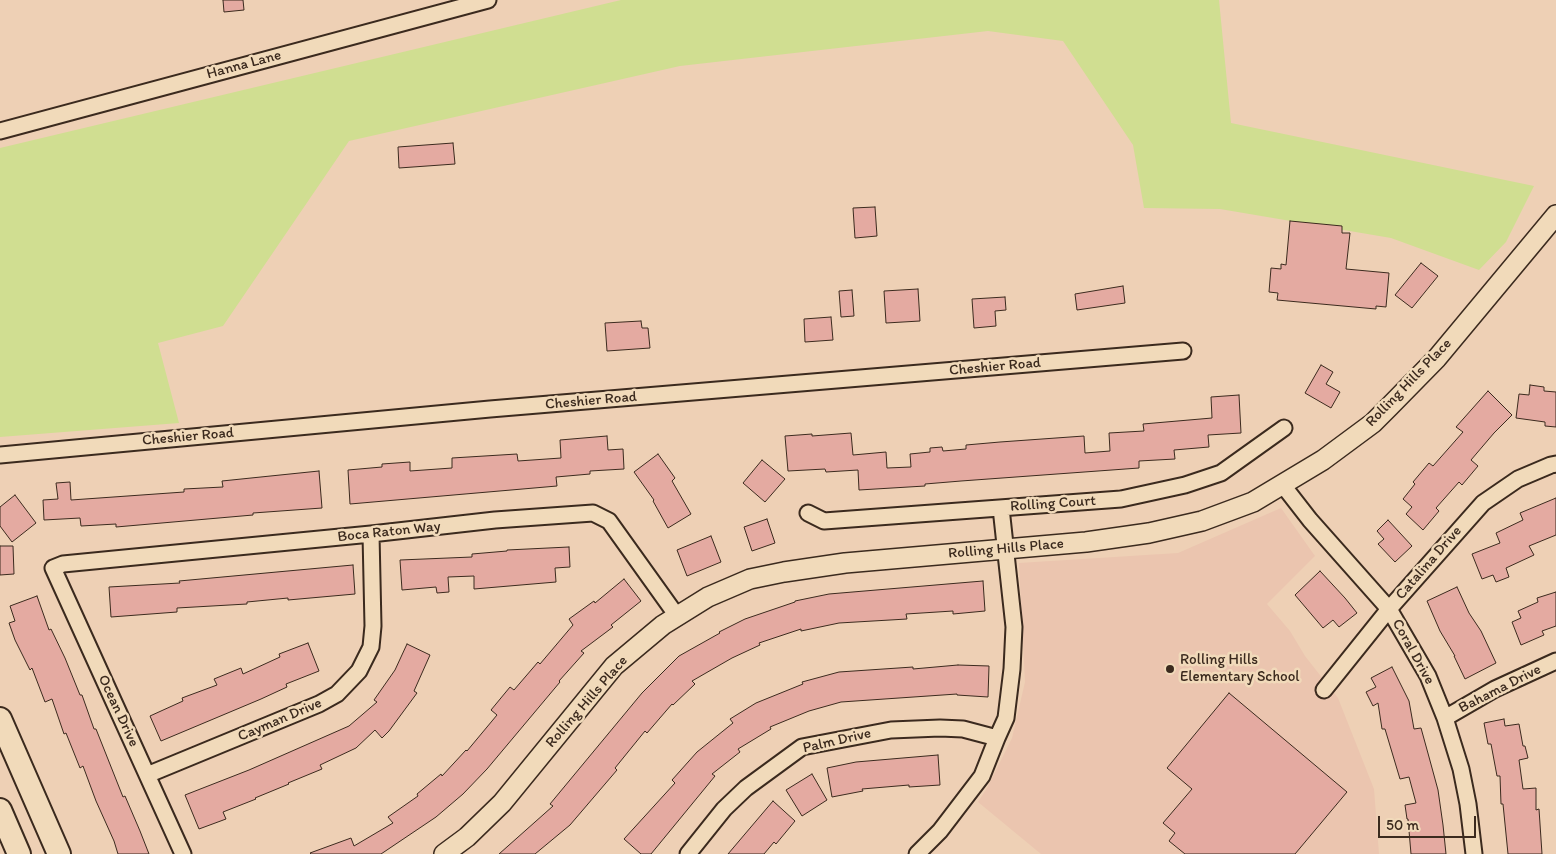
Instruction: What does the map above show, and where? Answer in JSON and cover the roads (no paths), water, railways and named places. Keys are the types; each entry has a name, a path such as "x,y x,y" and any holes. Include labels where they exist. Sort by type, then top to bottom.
{"main road":[{"path":"0,719 59,854"},
{"path":"0,810 19,854"}],"street":[{"name":"Hanna Lane","path":"0,131 488,0"},
{"name":"Rolling Hills Place","path":"444,854 467,837 502,803 614,666 662,624 708,596 750,579 845,563 1086,542 1149,533 1202,521 1253,502 1330,455 1390,407 1436,358 1556,215"},
{"name":"Cheshier Road","path":"0,454 490,409 1183,351"},
{"name":"Rolling Court","path":"808,513 824,521 1121,499 1186,485 1221,473 1284,428"},
{"name":"Catalina Drive","path":"1324,690 1389,609 1483,503 1518,479 1556,464"},
{"name":"Coral Drive","path":"1282,484 1310,520 1389,609 1428,676 1445,718 1461,769 1468,804 1474,854"},
{"path":"917,854 940,831 982,776 1006,718 1012,669 1014,626 1002,508"},
{"name":"Boca Raton Way","path":"53,568 63,564 495,520 593,513 609,521 677,616"},
{"name":"Cayman Drive","path":"147,774 320,704 337,694 359,671 371,647 373,626 371,534"},
{"name":"Ocean Drive","path":"53,568 183,854"},
{"name":"Bahama Drive","path":"1445,718 1496,689 1556,661"},
{"name":"Palm Drive","path":"688,854 724,809 746,788 802,746 891,730 920,728 963,729 997,738"}],"place":[{"name":"Rolling Hills Elementary School","path":"1170,669"}]}
